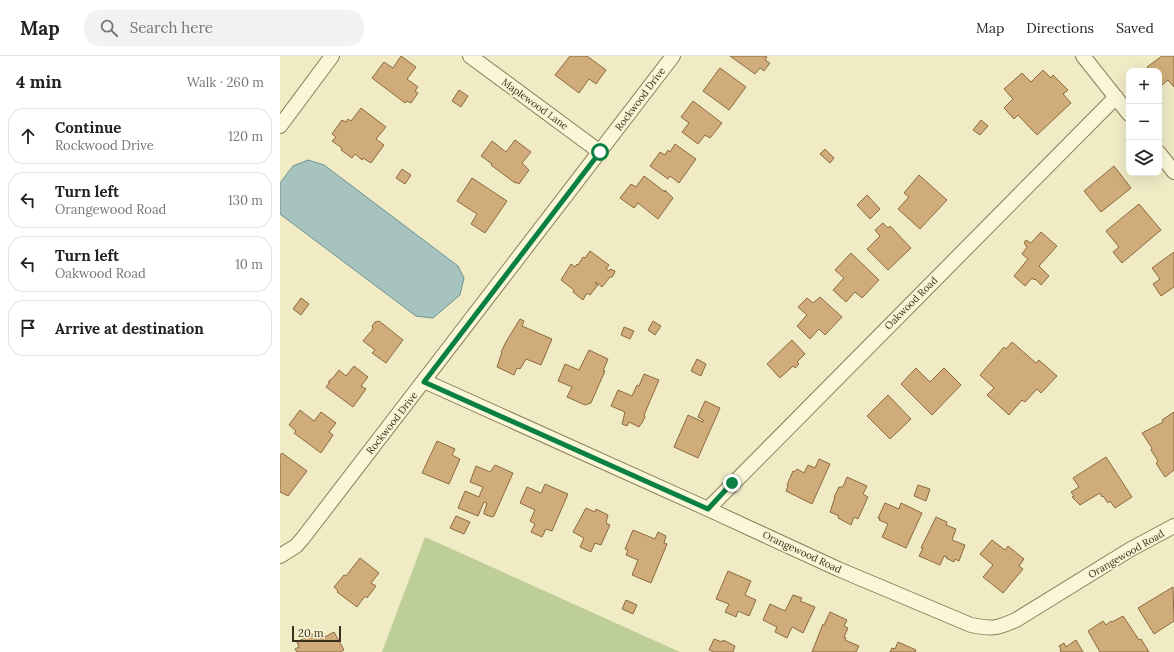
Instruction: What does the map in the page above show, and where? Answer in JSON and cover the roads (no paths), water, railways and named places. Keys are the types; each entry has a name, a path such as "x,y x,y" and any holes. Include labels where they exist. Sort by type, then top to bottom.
{"street":[{"path":"280,126 332,56"},
{"name":"Maplewood Lane","path":"470,56 600,152"},
{"name":"Rockwood Drive","path":"280,556 296,546 303,538 673,56"},
{"path":"1083,56 1126,110"},
{"name":"Oakwood Road","path":"708,509 1116,97"},
{"path":"1162,157 1174,172"},
{"name":"Orangewood Road","path":"424,382 838,569 971,625 989,629 1000,627 1016,620 1131,549 1174,526"}],"water":[{"path":"308,160 324,165 458,266 464,278 460,295 433,318 416,316 280,214 280,183 293,166"}]}
